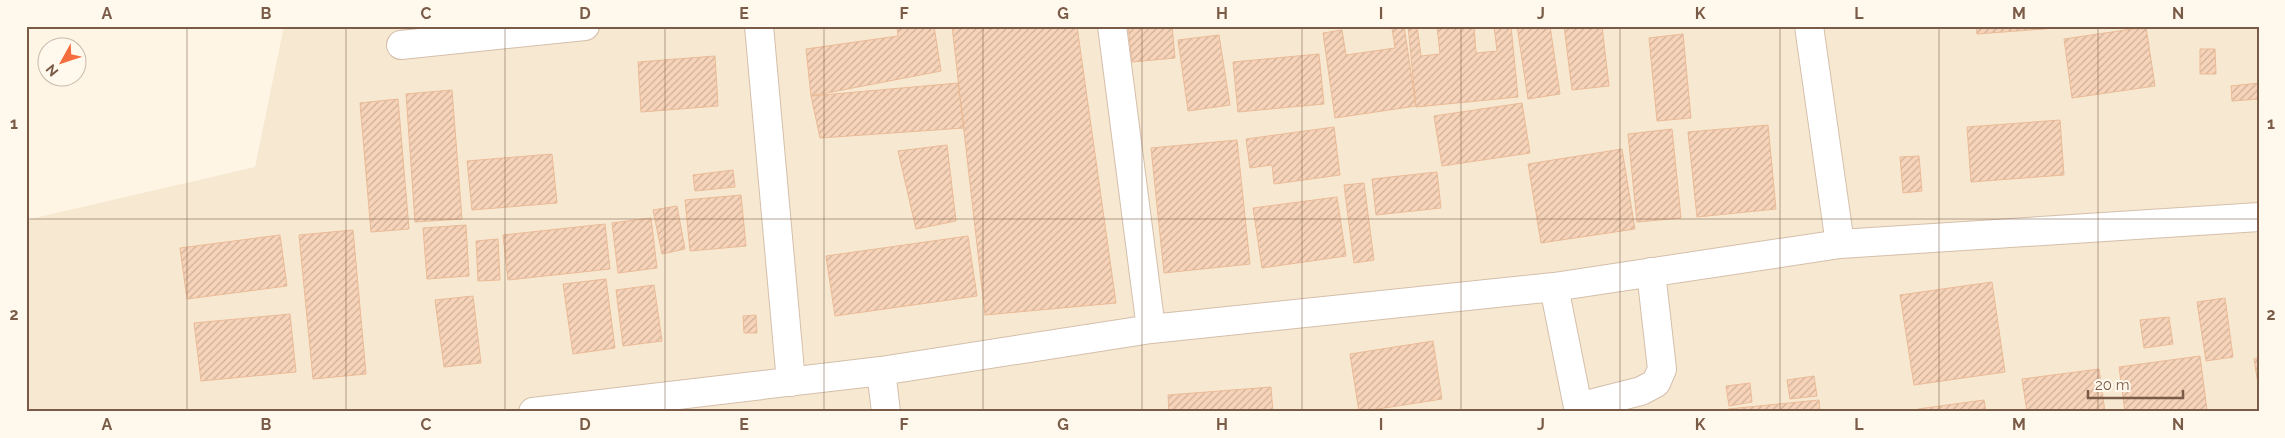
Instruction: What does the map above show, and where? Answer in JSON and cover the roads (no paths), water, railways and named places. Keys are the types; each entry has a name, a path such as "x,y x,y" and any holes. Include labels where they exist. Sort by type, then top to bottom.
{"street":[{"path":"401,46 585,26"},
{"path":"759,26 791,382"},
{"path":"1112,26 1151,330"},
{"path":"1809,26 1840,244"},
{"path":"533,412 881,371 1151,330 1554,287 1840,244 2259,218"},
{"path":"1554,287 1579,410 1641,391 1656,383 1662,370 1651,272"},
{"path":"881,371 886,412"}]}
